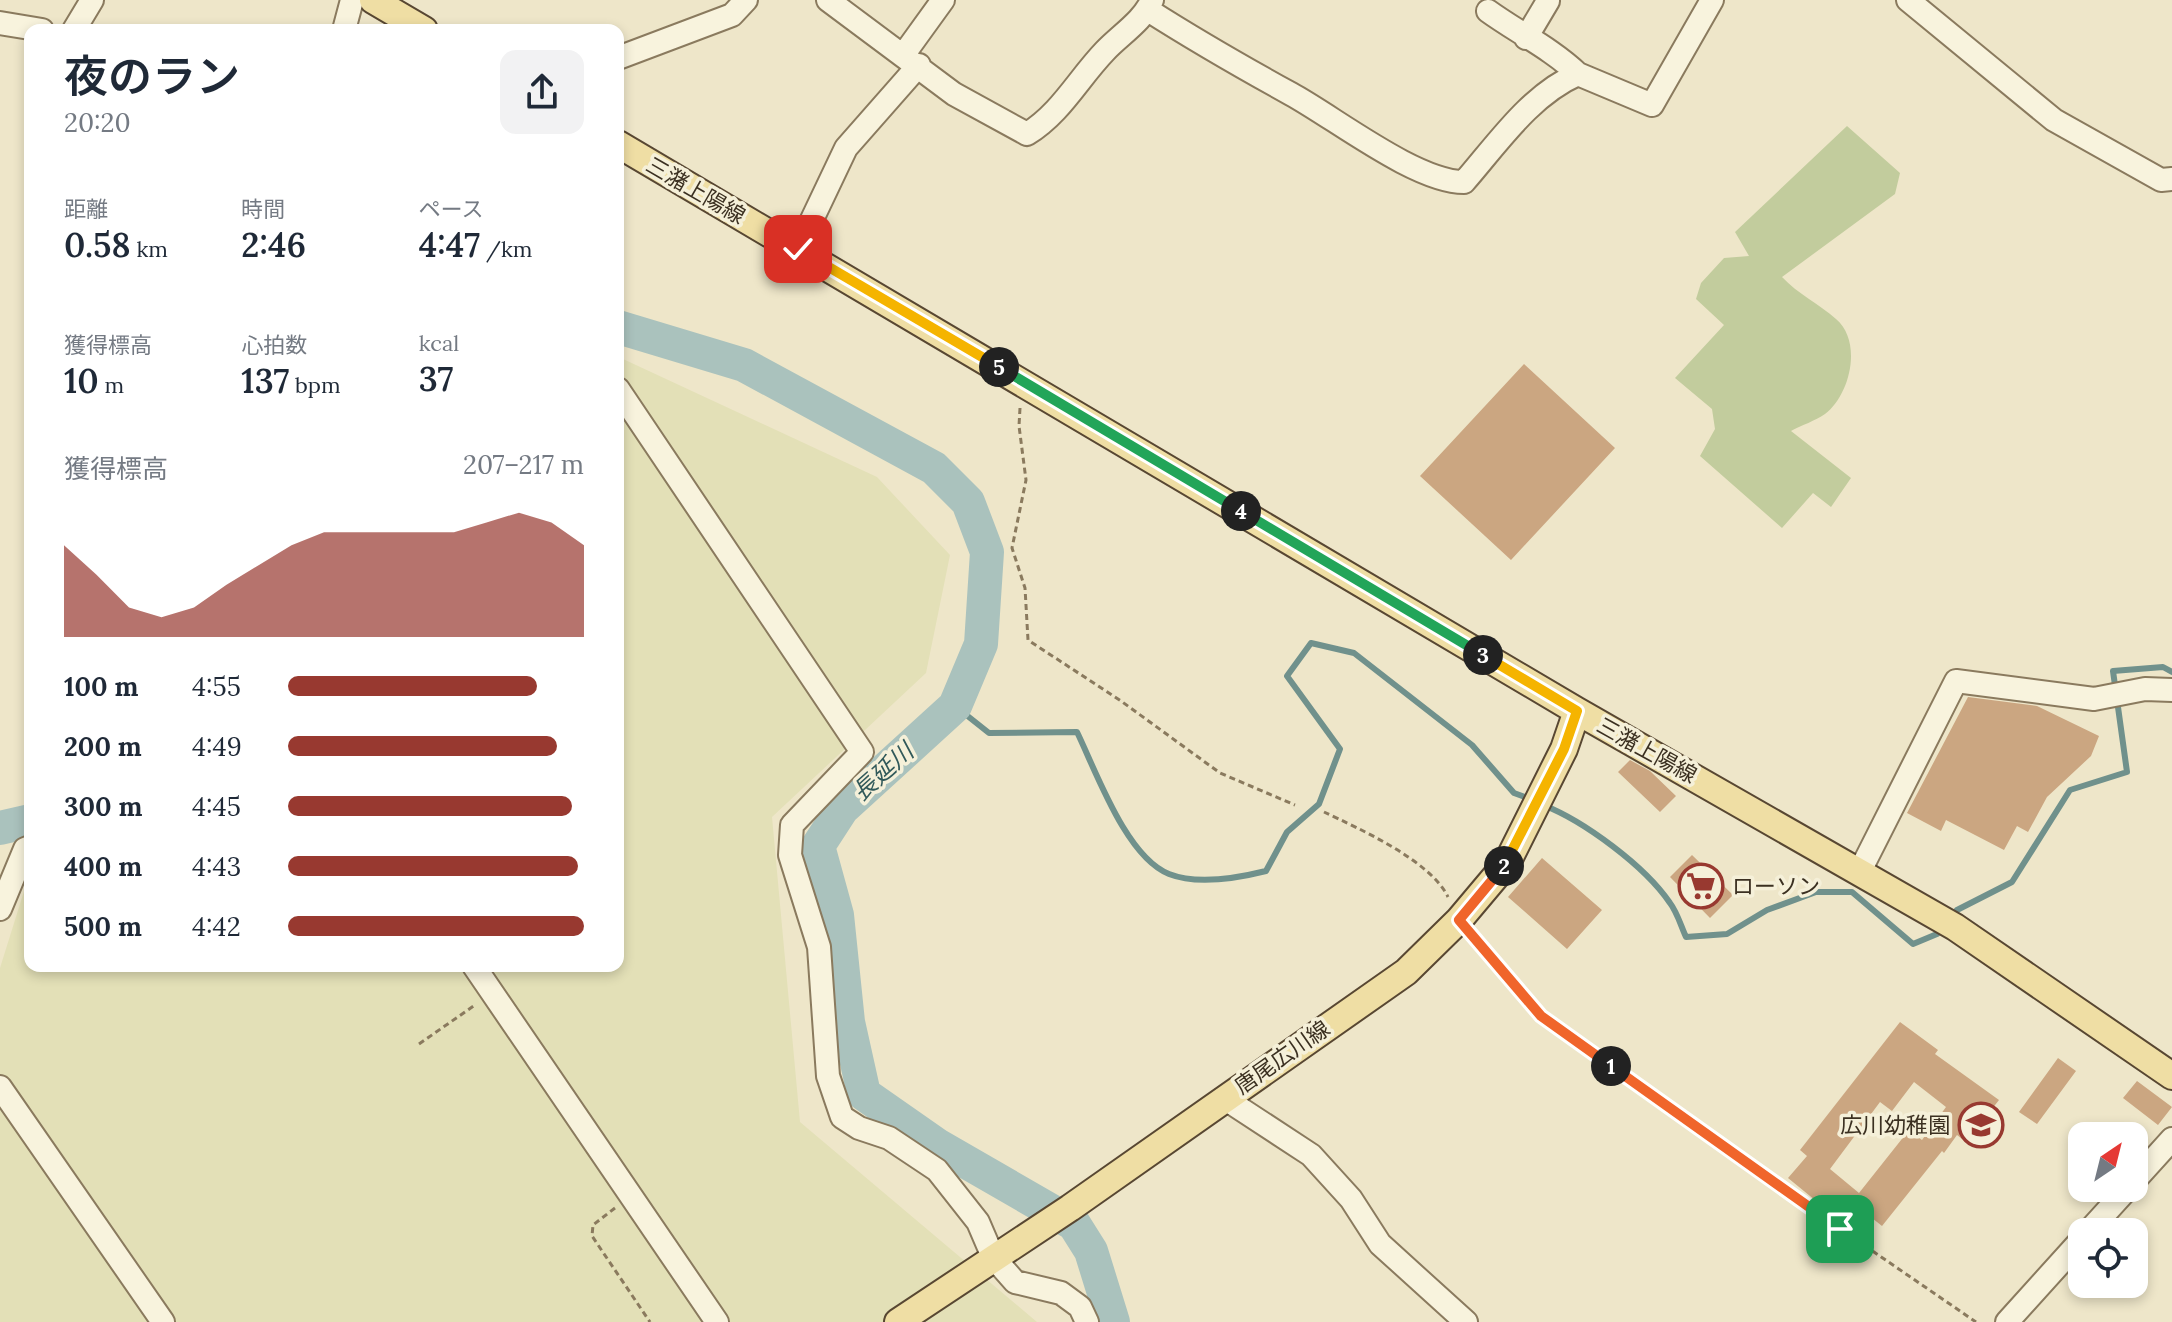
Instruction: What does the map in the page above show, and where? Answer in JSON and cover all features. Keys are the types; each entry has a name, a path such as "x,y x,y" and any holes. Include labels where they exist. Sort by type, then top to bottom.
{"main road":[{"path":"383,2 415,24"},
{"name":"三潴上陽線","path":"624,148 1577,711 1948,923 2172,1076"},
{"name":"唐尾広川線","path":"898,1322 1070,1208 1406,972 1459,920 1507,863 1564,749 1577,711"}],"street":[{"path":"78,24 92,0"},
{"path":"346,24 352,0"},
{"path":"624,56 732,15 746,0"},
{"path":"828,0 954,94 1027,134 1049,121 1103,53 1150,5 1235,65 1447,182 1464,182 1538,98 1558,82 1578,74"},
{"path":"798,249 846,148 912,60 943,0"},
{"path":"1488,11 1526,38 1561,57 1578,74 1652,105 1712,0"},
{"path":"1908,0 2054,120 2161,180 2172,179"},
{"path":"1526,38 1548,1"},
{"path":"0,23 24,27"},
{"path":"624,398 862,752 792,825 790,855 819,947 828,1076 842,1117 859,1128 889,1138 937,1170 1001,1252 1015,1282 1061,1293 1080,1307 1087,1322"},
{"path":"1860,871 1956,681 2094,699 2172,690"},
{"path":"0,909 24,851"},
{"path":"478,972 717,1322"},
{"path":"0,1087 163,1322"},
{"path":"1224,1098 1311,1155 1351,1199 1380,1244 1466,1322"},
{"path":"2148,1166 2172,1139"},
{"path":"2101,1218 2115,1202"},
{"path":"2007,1322 2068,1254"}],"path":[{"path":"1023,381 1019,426 1026,480 1012,548 1025,588 1028,640 1121,701 1220,773 1295,805"},
{"path":"1324,812 1407,856 1444,889 1459,920 1541,1016 1772,1182 1976,1322"},
{"path":"419,1044 492,993"},
{"path":"631,1196 593,1225 592,1236 650,1322"}],"shaded area":[{"path":"624,359 877,477 950,555 926,673 772,817 800,1122 1037,1322 0,1322 0,968 24,891 24,972 624,972"}],"green space":[{"path":"1847,126 1900,173 1895,194 1782,277 1836,319 1849,341 1851,354 1847,382 1834,405 1817,419 1791,431 1851,478 1831,507 1813,493 1782,528 1700,456 1715,429 1712,409 1675,378 1724,325 1696,299 1701,283 1724,258 1749,256 1735,232"}],"building":[{"path":"1524,364 1615,448 1511,560 1420,476"},
{"path":"1968,697 2037,706 2099,736 2091,756 2047,797 2028,832 2017,826 2004,850 1946,820 1941,831 1907,813"},
{"path":"1630,760 1650,771 1676,796 1660,812 1618,772"},
{"name":"ローソン","path":"1692,855 1733,895 1710,918 1670,877"},
{"path":"1542,858 1602,910 1567,949 1508,897"},
{"path":"1900,1022 1938,1050 1935,1054 1999,1100 1966,1142 1957,1135 1944,1153 1942,1151 1882,1226 1857,1206 1843,1223 1788,1178 1807,1156 1800,1150","holes":["1914,1082 1946,1107 1922,1140 1909,1130 1859,1193 1830,1169 1880,1102 1892,1111"]},
{"path":"2058,1058 2076,1071 2037,1124 2019,1112"},
{"path":"2137,1081 2172,1107 2158,1125 2123,1098"}],"waterway":[{"name":"長延川","path":"624,329 744,365 934,468 968,502 987,552 981,644 955,706 842,809 818,846 837,915 848,1022 864,1094 937,1145 1074,1224 1091,1251 1113,1322"},
{"path":"955,706 989,733 1077,732 1114,811 1139,850 1153,865 1169,874 1192,879 1218,879 1266,871 1287,832 1319,804 1340,749 1287,676 1311,643 1354,653 1472,745 1514,793 1533,800"},
{"path":"1952,916 1957,910 2012,882 2070,790 2127,772 2113,671 2163,667 2172,672"},
{"path":"1543,805 1595,833 1630,860 1659,889 1677,915 1686,937 1727,934 1767,910 1816,892 1852,892 1913,944 1937,934 1942,928"},
{"name":"長延川","path":"0,828 24,822"}],"place":[{"name":"ローソン","path":"1701,886"},
{"name":"広川幼稚園","path":"1981,1125"}],"route":[{"path":"798,249 1577,711 1564,749 1507,863 1459,920 1541,1016 1840,1229"}]}
